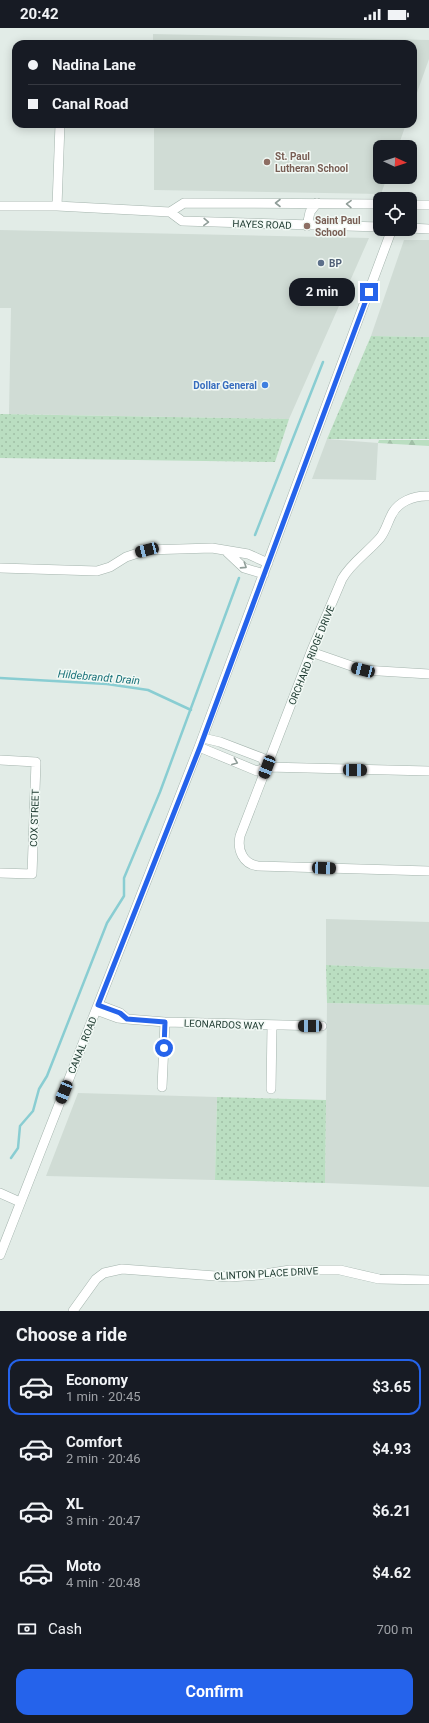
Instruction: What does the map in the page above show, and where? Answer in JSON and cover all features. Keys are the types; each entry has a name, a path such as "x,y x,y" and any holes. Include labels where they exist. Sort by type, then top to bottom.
{"street":[{"path":"57,206 60,128"},
{"name":"HAYES ROAD","path":"170,212 184,203 373,204"},
{"path":"307,226 310,212 317,203"},
{"path":"417,205 429,205"},
{"name":"HAYES ROAD","path":"0,206 57,206 170,212 182,221 373,228"},
{"path":"417,228 429,229"},
{"name":"CANAL ROAD","path":"0,1255 201,743 304,470 389,236"},
{"name":"ORCHARD RIDGE DRIVE","path":"429,496 416,497 401,504 391,514 382,535 346,573 310,652 240,836 239,844 240,851 248,862 258,866 429,871"},
{"path":"0,568 97,571 110,567 126,557 147,550 206,548 248,554 268,563"},
{"path":"227,552 244,568 264,574"},
{"path":"310,652 363,670 429,674"},
{"path":"201,743 220,742 262,758 267,767"},
{"path":"201,743 257,770 267,767 429,771"},
{"name":"COX STREET","path":"0,760 36,762 32,874 0,873"},
{"name":"LEONARDOS WAY","path":"98,1007 118,1018 127,1019 272,1026 322,1026"},
{"path":"162,1087 165,1022"},
{"path":"271,1089 272,1026"},
{"path":"0,1193 20,1202"},
{"name":"CLINTON PLACE DRIVE","path":"73,1311 96,1279 104,1273 122,1269 229,1277 296,1270 340,1270 379,1279 407,1281 429,1280"}],"shaded area":[{"path":"153,34 429,40 429,59 417,93 417,40 153,40"},
{"name":"St. Paul Lutheran School","path":"154,128 405,128 400,140 373,140 373,184 385,184 382,192 373,192 373,194 154,190"},
{"path":"0,230 369,238 289,419 9,414 11,308 0,308"},
{"path":"404,240 429,240 429,337 371,336"},
{"path":"327,439 378,443 376,480 312,479"},
{"path":"326,919 429,922 429,969 326,965"},
{"path":"327,1003 429,1005 429,1187 325,1183"},
{"path":"78,1093 217,1097 215,1180 46,1176"}],"green space":[{"path":"371,336 429,337 429,439 327,439"},
{"path":"0,414 289,419 275,462 0,458"},
{"path":"379,440 429,440 429,446 378,443"},
{"path":"326,965 429,969 429,1005 327,1003"},
{"path":"217,1097 326,1100 325,1183 215,1180"}],"waterway":[{"path":"255,535 323,362"},
{"path":"11,1158 18,1148 20,1126 33,1111 39,1089 47,1076 107,923 124,896 124,878 160,792 239,578"},
{"name":"Hildebrandt Drain","path":"0,678 107,684 148,690 191,710"}],"place":[{"name":"St. Paul Lutheran School","path":"267,162"},
{"name":"Saint Paul School","path":"307,226"},
{"name":"BP","path":"321,263"},
{"name":"Dollar General","path":"265,385"}],"route":[{"path":"164,1048 165,1022 127,1019 120,1013 98,1005 200,747 369,292"}]}
